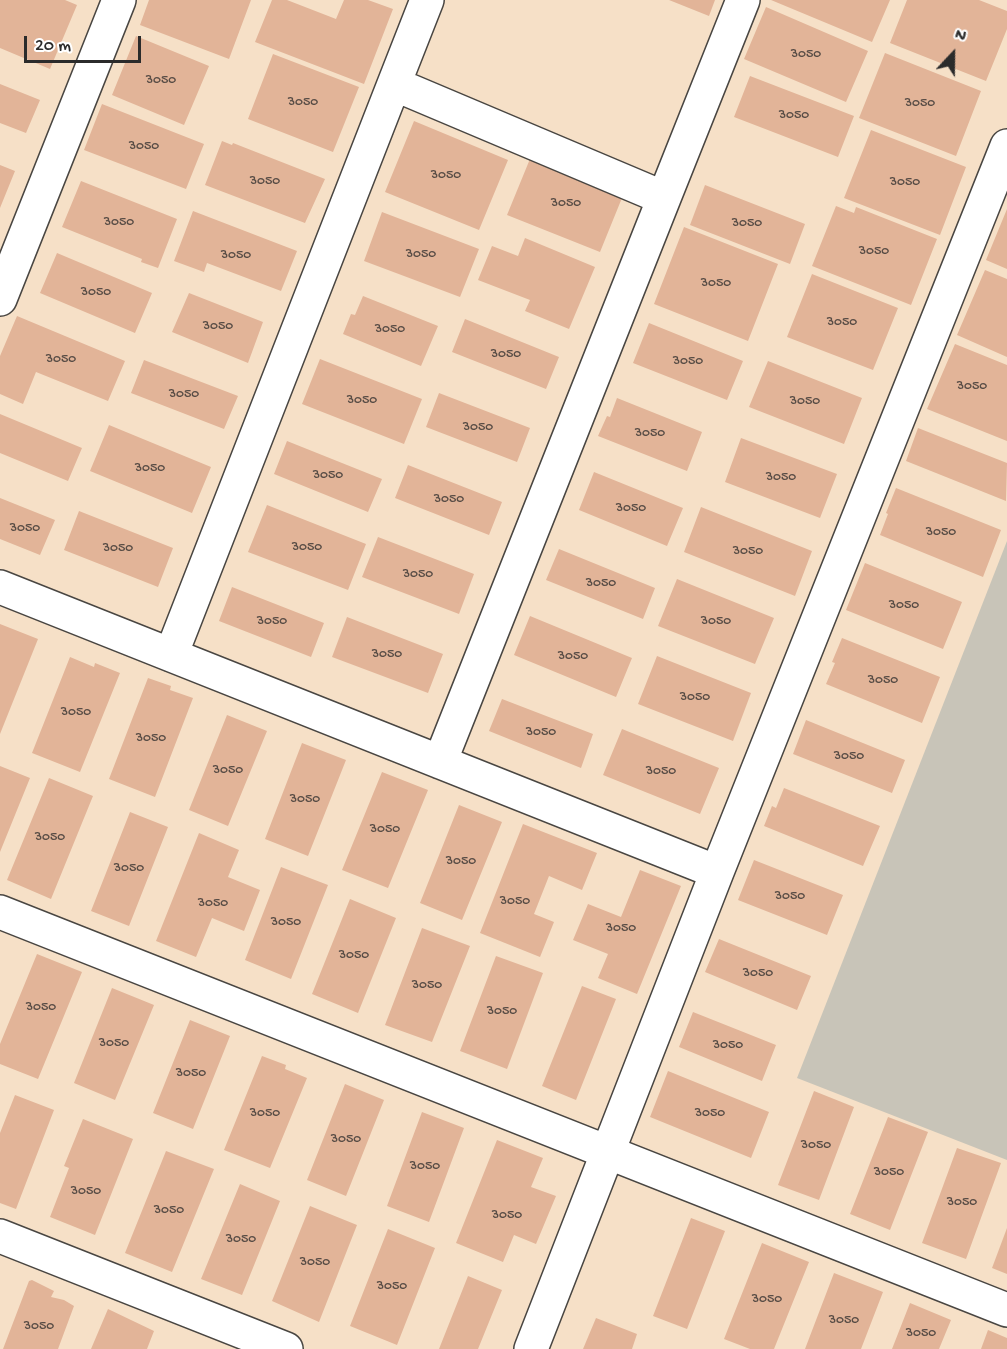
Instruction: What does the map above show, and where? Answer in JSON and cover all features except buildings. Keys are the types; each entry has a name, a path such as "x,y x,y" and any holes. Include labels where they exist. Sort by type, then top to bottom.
{"lane":[{"path":"0,299 119,0"},
{"path":"171,655 427,0"},
{"path":"441,762 743,0"},
{"path":"394,84 664,198"},
{"path":"531,1349 717,872 1007,146"},
{"path":"0,587 717,872"},
{"path":"0,912 1007,1310"},
{"path":"0,1236 286,1349"}],"shaded area":[{"path":"1007,541 1007,1160 797,1078"}]}
